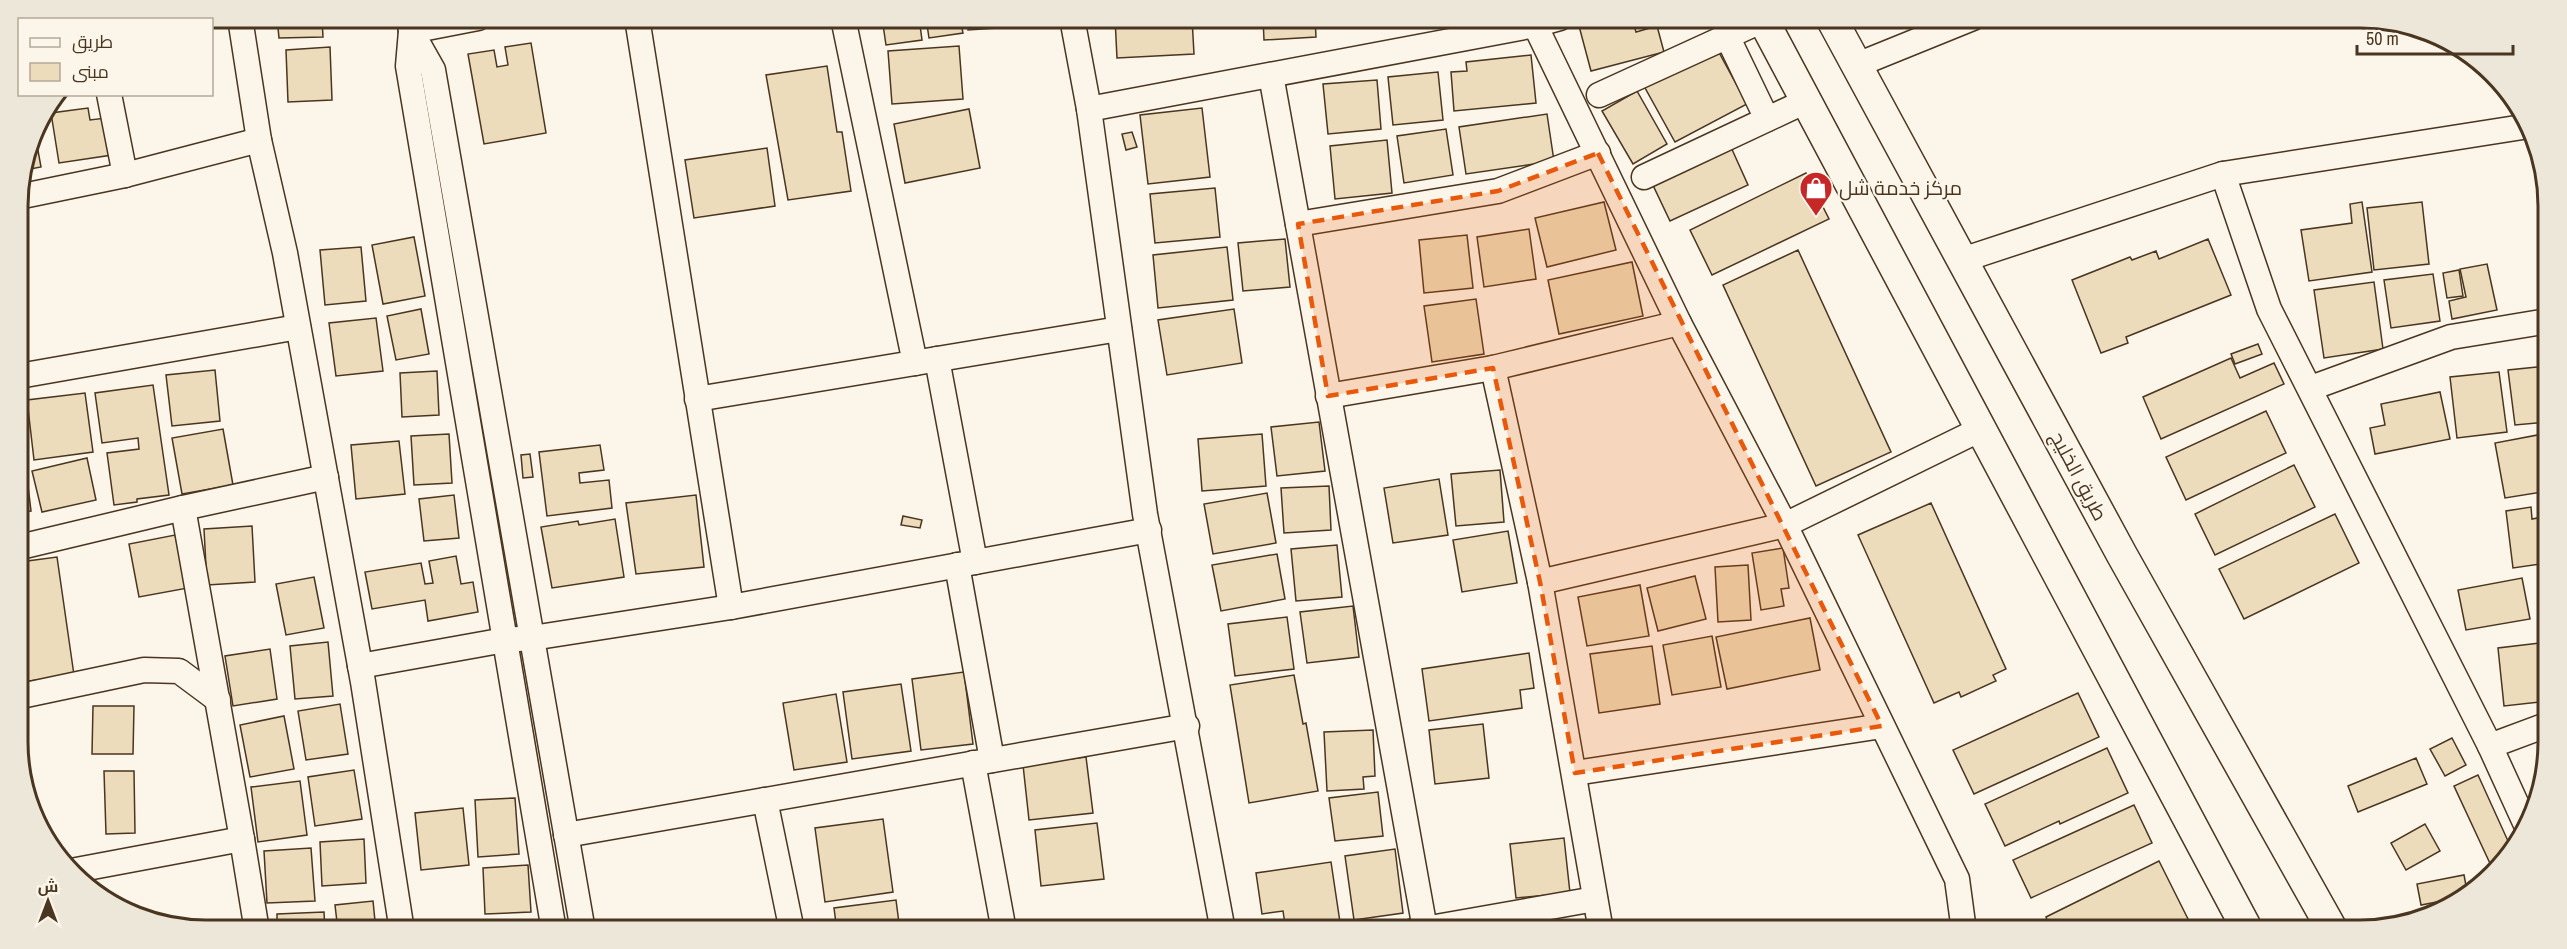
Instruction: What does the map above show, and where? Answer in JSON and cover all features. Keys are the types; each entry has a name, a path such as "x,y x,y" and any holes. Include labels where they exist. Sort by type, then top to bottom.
{"main road":[{"path":"1767,28 2242,920"},
{"name":"طريق الخليج","path":"1837,28 2122,555 2327,920"}],"street":[{"path":"1089,109 1517,28"},
{"path":"1537,28 1679,323 1785,525 1957,879 1963,920"},
{"path":"1599,95 1743,28"},
{"path":"1857,65 1948,28"},
{"path":"242,29 259,140 285,253 360,666 400,920"},
{"path":"410,29 408,66 553,920"},
{"path":"413,29 434,70 581,920"},
{"path":"639,29 731,606"},
{"path":"846,29 926,361 966,563 982,762 1003,920"},
{"path":"1074,29 1089,109 1149,530 1222,920"},
{"path":"1727,36 1767,119"},
{"path":"1271,75 1417,920"},
{"path":"109,96 125,175"},
{"path":"1644,177 1806,101"},
{"path":"1962,260 2223,174 2520,127"},
{"path":"29,195 125,175 259,140"},
{"path":"1298,224 1498,191 1598,153"},
{"path":"2223,174 2269,309 2311,388 2490,746 2522,816"},
{"path":"1328,396 1493,368 1679,323"},
{"path":"2311,388 2451,337 2538,323"},
{"path":"29,374 298,327"},
{"path":"697,399 1119,329"},
{"path":"1493,368 1540,582 1599,920"},
{"path":"1540,582 1785,525 1981,429"},
{"path":"28,544 326,477"},
{"path":"183,508 243,839 255,920"},
{"path":"360,666 505,640 532,638 731,606 1149,530"},
{"path":"28,695 144,670 178,671 218,700"},
{"path":"566,835 1187,726"},
{"path":"1575,773 1882,726"},
{"path":"2490,746 2538,728"},
{"path":"765,800 790,920"},
{"path":"82,869 243,839"},
{"path":"1476,920 1595,899"}],"highlighted area":[{"path":"1598,153 1882,726 1575,773 1540,582 1493,368 1328,396 1298,224 1498,191"}],"building":[{"path":"1316,28 1316,37 1264,40 1263,29"},
{"path":"1580,28 1635,28 1636,32 1658,28 1664,52 1591,71"},
{"path":"278,29 323,29 323,37 279,38"},
{"path":"884,29 920,29 922,40 886,45"},
{"path":"928,29 962,29 963,33 929,38"},
{"path":"1116,29 1193,29 1194,54 1117,58"},
{"path":"531,43 546,133 484,144 468,54 494,50 497,67 508,65 505,47"},
{"path":"959,46 963,99 892,104 888,51"},
{"path":"330,47 332,100 288,102 286,50"},
{"path":"1716,47 1747,104 1675,142 1644,86"},
{"path":"1531,55 1536,103 1454,111 1451,72 1467,71 1466,62"},
{"path":"827,66 837,132 842,132 851,191 788,200 766,75"},
{"path":"1438,72 1443,120 1393,125 1388,77"},
{"path":"1377,80 1381,129 1328,134 1323,84"},
{"path":"1637,91 1667,144 1633,164 1602,111"},
{"path":"88,108 90,120 106,118 112,155 59,163 52,120 56,112"},
{"path":"1202,108 1210,177 1148,184 1140,115"},
{"path":"969,109 980,168 905,183 894,124"},
{"path":"1547,114 1554,161 1466,174 1459,127"},
{"path":"1446,129 1453,175 1404,183 1397,136"},
{"path":"1132,132 1137,147 1126,150 1122,134"},
{"path":"1387,140 1392,193 1335,199 1330,146"},
{"path":"1730,145 1748,185 1670,221 1651,181"},
{"path":"767,148 775,206 694,218 685,160"},
{"path":"38,151 41,167 33,169"},
{"path":"1806,173 1829,219 1712,275 1690,230"},
{"path":"1215,188 1220,237 1155,243 1150,194"},
{"path":"1604,202 1616,250 1547,267 1535,218"},
{"path":"2362,202 2372,272 2309,281 2301,230 2352,223 2350,204"},
{"path":"2422,202 2429,264 2374,270 2367,208"},
{"path":"1529,229 1536,279 1484,287 1477,237"},
{"path":"1467,235 1473,288 1424,293 1419,240"},
{"path":"414,237 425,296 383,304 372,245"},
{"path":"1285,239 1290,287 1243,291 1238,243"},
{"path":"2208,239 2231,295 2126,337 2128,343 2101,353 2072,280 2130,257 2132,260 2156,251 2159,259"},
{"path":"361,247 366,301 325,305 320,250"},
{"path":"1227,247 1233,300 1158,308 1153,255"},
{"path":"1798,250 1891,452 1816,486 1723,285"},
{"path":"1632,262 1643,316 1559,334 1548,280"},
{"path":"2487,264 2497,310 2452,319 2449,301 2466,297 2460,269"},
{"path":"2459,270 2463,296 2447,298 2443,273"},
{"path":"2433,274 2440,321 2391,328 2384,280"},
{"path":"2374,282 2383,349 2324,358 2314,290"},
{"path":"1476,299 1484,354 1432,362 1424,306"},
{"path":"421,309 429,354 396,360 387,316"},
{"path":"1234,309 1242,363 1167,375 1158,320"},
{"path":"376,318 383,371 336,376 329,323"},
{"path":"2258,344 2262,354 2235,364 2231,354"},
{"path":"2231,358 2240,378 2274,363 2284,384 2161,439 2143,397"},
{"path":"2538,367 2538,423 2515,425 2508,370"},
{"path":"215,370 220,421 172,426 166,375"},
{"path":"437,371 439,415 402,417 400,373"},
{"path":"2499,372 2507,432 2457,438 2450,377"},
{"path":"153,385 169,495 114,505 107,453 139,449 138,438 102,443 95,393"},
{"path":"2440,392 2450,439 2375,454 2370,428 2385,425 2381,404"},
{"path":"85,393 93,452 34,460 29,400"},
{"path":"2266,411 2286,453 2186,500 2166,457"},
{"path":"1319,422 1325,471 1277,476 1271,427"},
{"path":"223,429 233,485 182,494 172,438"},
{"path":"449,434 452,483 414,485 411,436"},
{"path":"1262,434 1266,486 1202,491 1198,439"},
{"path":"2538,435 2538,493 2505,498 2495,443"},
{"path":"399,441 405,494 356,499 351,445"},
{"path":"600,445 604,470 579,473 580,483 609,480 612,508 547,516 539,452"},
{"path":"530,454 533,477 523,478 521,455"},
{"path":"87,458 96,500 42,512 32,471"},
{"path":"2294,465 2315,507 2215,555 2195,514"},
{"path":"1500,470 1504,522 1456,526 1451,474"},
{"path":"1439,479 1448,535 1393,543 1384,488"},
{"path":"1329,486 1331,530 1284,533 1281,488"},
{"path":"28,490 31,511 28,511"},
{"path":"1267,493 1276,543 1213,554 1204,504"},
{"path":"454,495 459,538 424,541 419,499"},
{"path":"696,495 704,567 636,574 626,503"},
{"path":"1931,503 2006,669 1993,675 1996,681 1961,697 1959,692 1934,703 1858,535"},
{"path":"2531,507 2532,519 2538,518 2538,564 2513,568 2506,511"},
{"path":"2335,514 2359,563 2244,619 2219,569"},
{"path":"903,516 922,520 920,528 901,525"},
{"path":"615,519 624,577 552,588 541,527 578,521 579,525"},
{"path":"252,526 255,582 207,585 204,529"},
{"path":"1508,531 1517,583 1462,592 1453,540"},
{"path":"175,535 188,588 139,597 129,544"},
{"path":"1337,545 1342,597 1296,601 1291,549"},
{"path":"1783,548 1789,588 1781,589 1784,606 1761,610 1752,553"},
{"path":"1277,554 1285,599 1221,611 1212,565"},
{"path":"456,556 461,584 473,582 478,612 428,621 425,600 372,609 365,572 421,563 425,584 433,583 429,561"},
{"path":"57,557 74,675 28,681 28,561"},
{"path":"1748,565 1751,620 1718,622 1715,567"},
{"path":"1695,576 1706,619 1658,631 1647,588"},
{"path":"314,577 324,628 286,635 276,584"},
{"path":"2522,578 2530,619 2466,630 2458,590"},
{"path":"1640,585 1649,636 1587,646 1578,597"},
{"path":"1353,606 1359,657 1307,663 1300,612"},
{"path":"1287,617 1294,669 1235,676 1228,624"},
{"path":"1810,618 1820,670 1727,689 1716,637"},
{"path":"1712,636 1721,687 1672,695 1663,645"},
{"path":"328,642 333,696 295,699 290,646"},
{"path":"2538,643 2538,702 2504,706 2498,648"},
{"path":"1652,646 1660,704 1599,713 1590,654"},
{"path":"270,649 277,699 233,706 225,656"},
{"path":"1529,653 1534,688 1520,690 1522,708 1429,721 1422,669"},
{"path":"964,672 973,744 921,750 912,679"},
{"path":"1294,675 1303,724 1306,723 1318,791 1249,803 1230,685"},
{"path":"901,684 911,751 852,759 843,692"},
{"path":"2078,693 2099,737 1974,794 1953,750"},
{"path":"836,694 847,762 794,770 783,703"},
{"path":"340,704 348,754 306,760 298,711"},
{"path":"93,706 134,706 133,754 92,754"},
{"path":"284,716 294,769 250,777 240,725"},
{"path":"1483,724 1489,778 1435,784 1429,730"},
{"path":"1373,730 1375,776 1363,777 1364,789 1327,791 1324,732"},
{"path":"2452,738 2466,765 2445,776 2430,749"},
{"path":"2107,748 2128,793 2005,846 1985,804"},
{"path":"1086,757 1093,813 1029,820 1023,765"},
{"path":"2416,758 2427,784 2358,812 2348,786"},
{"path":"354,770 362,819 315,826 308,777"},
{"path":"104,771 134,771 135,833 106,834"},
{"path":"2478,775 2508,841 2490,864 2454,786"},
{"path":"300,781 307,835 258,842 251,787"},
{"path":"1378,792 1383,836 1335,841 1329,798"},
{"path":"515,798 519,854 478,857 475,800"},
{"path":"2134,805 2152,843 2031,898 2013,860"},
{"path":"463,808 469,865 421,870 415,813"},
{"path":"883,819 893,892 825,902 815,828"},
{"path":"1097,823 1104,879 1041,886 1035,830"},
{"path":"2425,824 2440,851 2406,870 2391,843"},
{"path":"1564,838 1570,893 1516,898 1510,844"},
{"path":"364,839 366,883 322,886 320,842"},
{"path":"311,848 315,901 267,903 264,851"},
{"path":"1395,849 1403,913 1354,920 1345,856"},
{"path":"2159,861 2188,920 2047,920 2046,917"},
{"path":"1331,862 1340,920 1284,920 1283,911 1262,914 1256,873"},
{"path":"528,865 531,912 485,914 483,868"},
{"path":"2464,875 2466,886 2440,901 2421,905 2417,884"},
{"path":"896,900 899,920 836,920 834,908"},
{"path":"373,901 375,920 337,920 335,905"},
{"path":"324,912 324,920 277,920 277,914"}],"place":[{"name":"مركز خدمة شل","path":"1816,217"}]}
